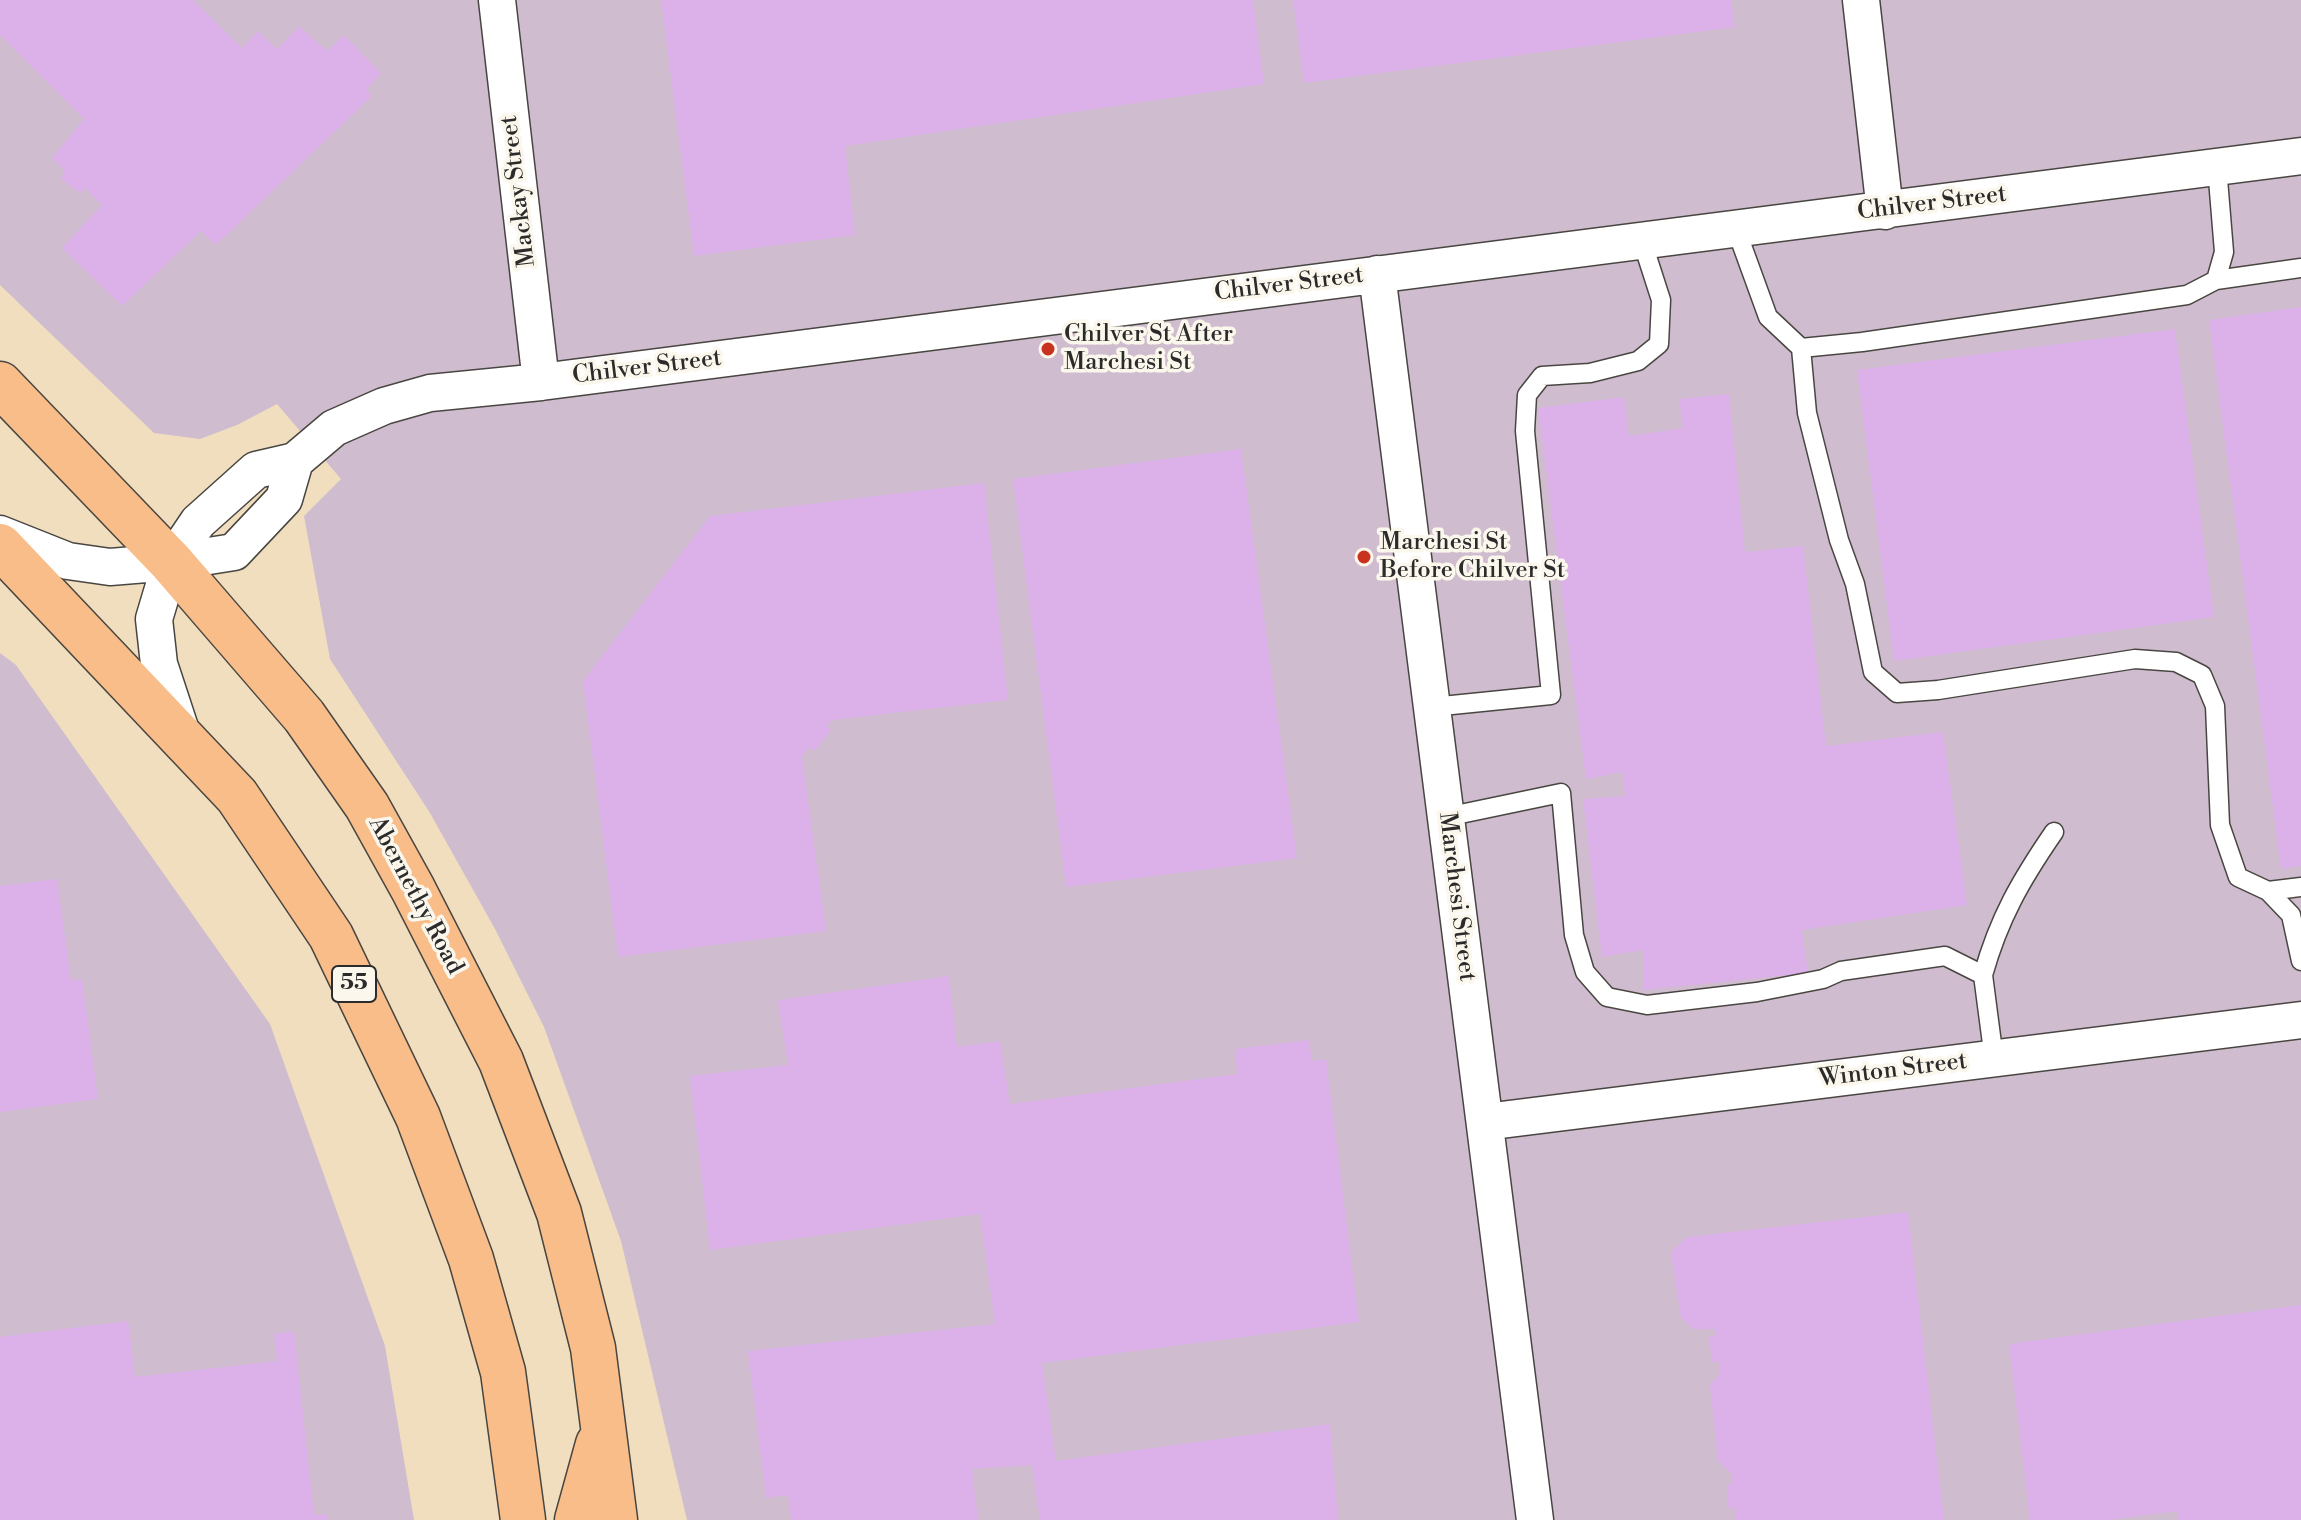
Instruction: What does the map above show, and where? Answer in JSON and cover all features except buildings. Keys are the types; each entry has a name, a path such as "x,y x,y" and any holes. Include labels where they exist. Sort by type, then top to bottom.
{"main road":[{"name":"Abernethy Road","path":"0,384 171,562 304,716 367,806 501,1061 559,1213 593,1348 615,1520"},
{"name":"55","path":"0,546 237,796 331,936 418,1117 471,1259 503,1372 523,1520"},
{"path":"577,1520 603,1426"}],"street":[{"name":"Mackay Street","path":"497,0 541,382"},
{"path":"1861,0 1885,211"},
{"name":"Chilver Street","path":"0,534 68,561 110,567 234,552 284,499 295,461 334,428 384,406 430,393 541,382 2301,156"},
{"name":"Marchesi Street","path":"1377,274 1535,1520"},
{"path":"171,562 154,619 159,664 183,737"},
{"name":"Winton Street","path":"1485,1122 2301,1020"}],"lane":[{"path":"2216,280 2224,252 2217,167"},
{"path":"1736,229 1768,317 1801,348 1807,413 1839,540 1855,584 1873,672 1897,693 1938,690 2135,659 2176,662 2202,675 2215,706 2220,825 2238,877 2268,891 2291,915 2301,961"},
{"path":"1432,707 1551,695 1525,431 1527,395 1542,376 1590,373 1638,361 1659,344 1661,300 1642,241"},
{"path":"1801,348 2187,295 2216,280 2301,268"},
{"path":"1446,817 1561,793 1574,935 1585,972 1607,997 1647,1005 1757,992 1823,979 1841,971 1945,956 1983,975"},
{"path":"1994,1059 1983,975 1992,941 2019,882 2054,832"},
{"path":"2268,891 2301,887"}],"shaded area":[{"path":"0,0 2301,0 2301,1520 687,1520 621,1241 544,1027 495,929 430,813 330,659 304,516 341,479 277,404 237,425 200,439 154,433 0,285"},
{"path":"0,653 16,665 270,1024 385,1346 414,1520 0,1520"}],"place":[{"name":"Chilver St After Marchesi St","path":"1048,349"},
{"name":"Marchesi St Before Chilver St","path":"1364,557"}]}
